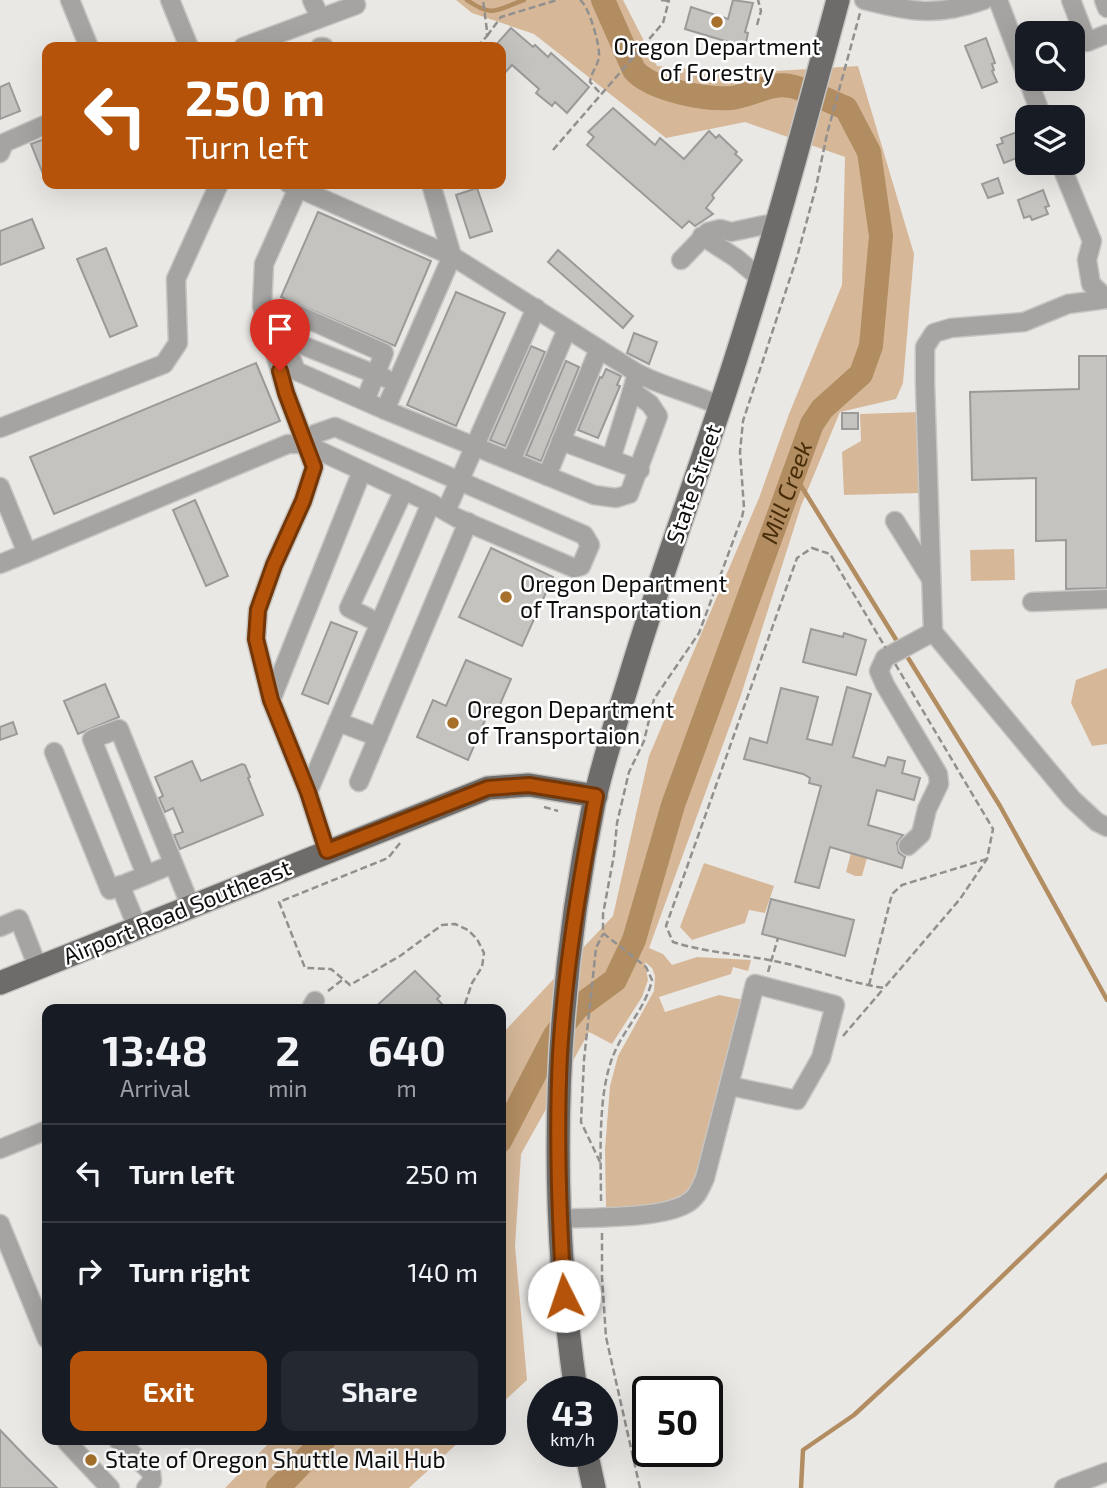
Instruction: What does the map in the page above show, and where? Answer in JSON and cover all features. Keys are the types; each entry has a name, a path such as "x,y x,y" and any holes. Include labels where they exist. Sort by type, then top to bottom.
{"main road":[{"name":"State Street","path":"574,1376 559,1219 558,1096 569,965 596,796 646,626 761,279 838,0"},
{"name":"Airport Road Southeast","path":"0,984 488,788 529,785 596,796"},
{"path":"589,1467 594,1488"}],"street":[{"path":"70,0 87,42"},
{"path":"170,0 187,42"},
{"path":"312,0 318,19"},
{"path":"862,6 936,12 965,7 984,0"},
{"path":"998,0 1037,105"},
{"path":"1071,0 1087,42 1107,34"},
{"path":"1104,0 1107,8"},
{"path":"256,42 356,5"},
{"path":"0,153 4,143 42,126"},
{"path":"1065,175 1092,241 1107,256"},
{"path":"0,428 164,363 178,342 176,279 217,189"},
{"path":"292,189 264,264 262,306 286,393 314,467 303,501 274,565 258,610 256,639 271,700 308,792 327,851"},
{"path":"385,410 452,256 432,189"},
{"path":"327,192 452,256 649,380 693,393 720,406"},
{"path":"681,260 708,232 720,229 731,232 778,222"},
{"path":"702,236 747,265 761,279"},
{"path":"1092,241 1087,260 1091,284 1107,298"},
{"path":"1107,298 1069,304 1024,322 951,328 934,334 925,347 933,632 1072,799 1097,822 1107,827"},
{"path":"308,792 379,623 451,513 466,484 474,445 536,308"},
{"path":"365,401 384,353 285,309 278,321 296,371 385,410 594,495 616,498 629,494 640,470 658,416 650,404 632,391"},
{"path":"511,461 568,329"},
{"path":"284,338 397,383"},
{"path":"547,476 599,349"},
{"path":"611,459 637,373"},
{"path":"0,564 288,444 305,444 574,568 581,566 590,545 584,535 335,427 315,434 305,444"},
{"path":"561,441 640,470"},
{"path":"271,700 362,471"},
{"path":"0,487 27,553"},
{"path":"379,623 349,608 404,490"},
{"path":"359,782 378,737 451,513"},
{"path":"895,522 931,579"},
{"path":"1032,602 1107,599"},
{"path":"908,846 921,834 927,809 939,784 938,774 879,671 885,658 933,632"},
{"path":"338,722 378,737"},
{"path":"146,875 92,739 119,729 191,907"},
{"path":"54,752 110,890 173,864"},
{"path":"120,886 138,929"},
{"path":"0,927 19,919 38,968"},
{"path":"559,1219 643,1215 674,1210 688,1203 698,1195 705,1178 755,984 835,1004 821,1058 797,1100 730,1086"},
{"path":"0,1149 42,1132"},
{"path":"0,1224 42,1327"},
{"path":"70,1445 110,1488"},
{"path":"123,1445 151,1472 152,1481 146,1488"},
{"path":"1064,1488 1107,1472"}],"path":[{"path":"484,0 486,36"},
{"path":"481,42 501,17 557,0"},
{"path":"580,0 590,11 599,46 599,59 590,82 601,94"},
{"path":"553,149 663,23 669,1 661,0"},
{"path":"757,25 761,12 758,0"},
{"path":"601,1165 581,1122 584,1060 596,948 603,933 603,914 617,823 629,772 644,741 654,699 699,633 742,517 744,508 740,478 741,436 748,404 762,369 797,257 862,6"},
{"path":"821,1058 850,1029 960,898 987,859 993,829 898,651 830,554 812,548 797,558 666,926 673,942 771,960 884,988"},
{"path":"541,806 558,811"},
{"path":"408,839 400,843 388,858 279,902 304,968 331,969 350,985 400,956 442,925 455,924 468,930 477,939 484,953 482,967 472,983 465,1004"},
{"path":"869,986 892,894 902,885 987,859"},
{"path":"603,933 646,967"},
{"path":"764,986 778,939"},
{"path":"314,1004 342,980"}],"shaded area":[{"path":"456,0 623,0 657,66 743,73 858,66 914,254 903,383 896,399 840,412 801,506 741,695 649,948 663,954 672,965 697,957 751,960 748,971 733,967 731,974 659,997 665,1012 719,995 744,1000 699,1170 687,1193 674,1202 608,1211 606,1208 605,1149 610,1086 618,1056 654,991 655,976 652,968 645,962 648,980 642,997 612,1044 589,1032 521,1154 515,1246 527,1380 506,1399 506,1030 613,916 649,756 759,498 789,414 842,285 845,157 745,122 666,138 534,34 472,13"},
{"path":"918,412 920,493 844,495 842,452 861,441 860,414"},
{"path":"1014,549 1015,580 971,581 970,550"},
{"path":"1107,668 1107,744 1092,746 1071,703 1076,680"},
{"path":"851,853 867,858 862,876 846,872"},
{"path":"704,863 774,886 765,913 749,910 745,923 692,940 680,927"},
{"path":"267,1445 456,1445 409,1488 225,1488"}],"building":[{"name":"Oregon Department of Forestry","path":"733,0 753,3 745,32 748,33 745,47 685,29 691,7 728,19"},
{"name":"Oregon Department of Forestry","path":"511,28 548,57 551,53 589,87 567,113 555,102 552,106 536,93 539,89 512,65 506,72 506,42 498,42"},
{"path":"986,38 995,63 992,64 992,71 997,82 982,88 965,46"},
{"path":"9,83 20,111 0,119 0,87"},
{"name":"Oregon Department of Forestry","path":"613,108 655,145 660,138 684,159 709,131 716,138 719,135 737,152 735,154 742,160 712,195 714,198 706,208 713,214 695,226 689,221 682,228 587,145 594,137 588,132"},
{"path":"1015,133 1015,159 1004,163 997,145 1003,143 1001,138"},
{"path":"42,140 42,172 31,144"},
{"path":"998,178 1003,193 988,198 982,184"},
{"path":"477,189 492,231 470,238 456,195"},
{"path":"1043,190 1049,206 1045,207 1048,214 1032,220 1030,216 1024,218 1018,200"},
{"path":"318,212 431,261 395,346 281,297"},
{"path":"32,219 44,248 0,265 0,231"},
{"path":"106,248 137,326 110,337 77,259"},
{"path":"558,250 633,316 623,328 548,262"},
{"path":"456,292 505,313 456,426 407,405"},
{"path":"634,333 657,342 649,364 627,353"},
{"path":"531,346 545,352 505,446 490,440"},
{"path":"1079,356 1107,356 1107,588 1066,589 1066,540 1036,541 1036,478 972,480 970,392 1079,389"},
{"path":"566,361 579,367 541,461 526,455"},
{"path":"256,363 280,421 54,514 30,457"},
{"path":"606,369 621,376 617,385 620,386 598,438 578,430 600,377 602,378"},
{"path":"842,413 858,413 858,429 842,429"},
{"path":"195,500 228,576 206,586 173,510"},
{"name":"Oregon Department of Transportation","path":"491,548 553,577 522,646 459,617"},
{"path":"331,622 357,632 328,704 302,694"},
{"path":"811,629 843,637 844,633 866,640 856,675 803,662"},
{"name":"Oregon Department of Transportaion","path":"466,660 511,679 498,709 491,706 468,760 417,737 433,700 446,706"},
{"path":"105,684 119,717 78,734 64,701"},
{"path":"847,687 871,694 853,757 885,766 888,757 905,761 902,773 920,778 914,800 877,790 868,825 903,835 897,843 899,853 905,857 902,868 830,847 819,888 795,882 821,786 809,783 810,778 803,774 744,759 750,738 767,743 781,688 818,697 807,739 832,745"},
{"path":"13,722 17,734 0,740 0,727"},
{"path":"192,761 201,781 245,765 263,815 180,849 174,835 183,832 173,808 165,812 159,798 163,796 155,777"},
{"path":"771,899 854,920 845,956 762,934"},
{"path":"415,971 440,996 437,999 442,1004 379,1004"},
{"path":"0,1430 26,1457 57,1488 0,1488"}],"waterway":[{"path":"467,0 490,11 524,0"},
{"name":"Mill Creek","path":"506,1129 555,1035 577,1008 615,980 634,940 673,805 812,424 822,409 861,374 871,346 881,236 869,152 846,108 783,85 738,97 720,98 680,92 653,83 634,70 603,0"},
{"path":"795,476 900,646"},
{"path":"905,653 1000,806 1107,1000"},
{"path":"801,1488 803,1450 854,1415 1107,1175"},
{"name":"Mill Creek","path":"278,1488 319,1445"}],"place":[{"name":"Oregon Department of Forestry","path":"717,22"},
{"name":"Oregon Department of Transportation","path":"506,597"},
{"name":"Oregon Department of Transportaion","path":"453,723"},
{"name":"State of Oregon Shuttle Mail Hub","path":"91,1460"}],"route":[{"path":"280,371 314,467 303,501 274,565 258,610 256,639 271,700 308,792 327,851 488,788 529,785 596,796 569,965 558,1096 559,1219 564,1296"}]}
